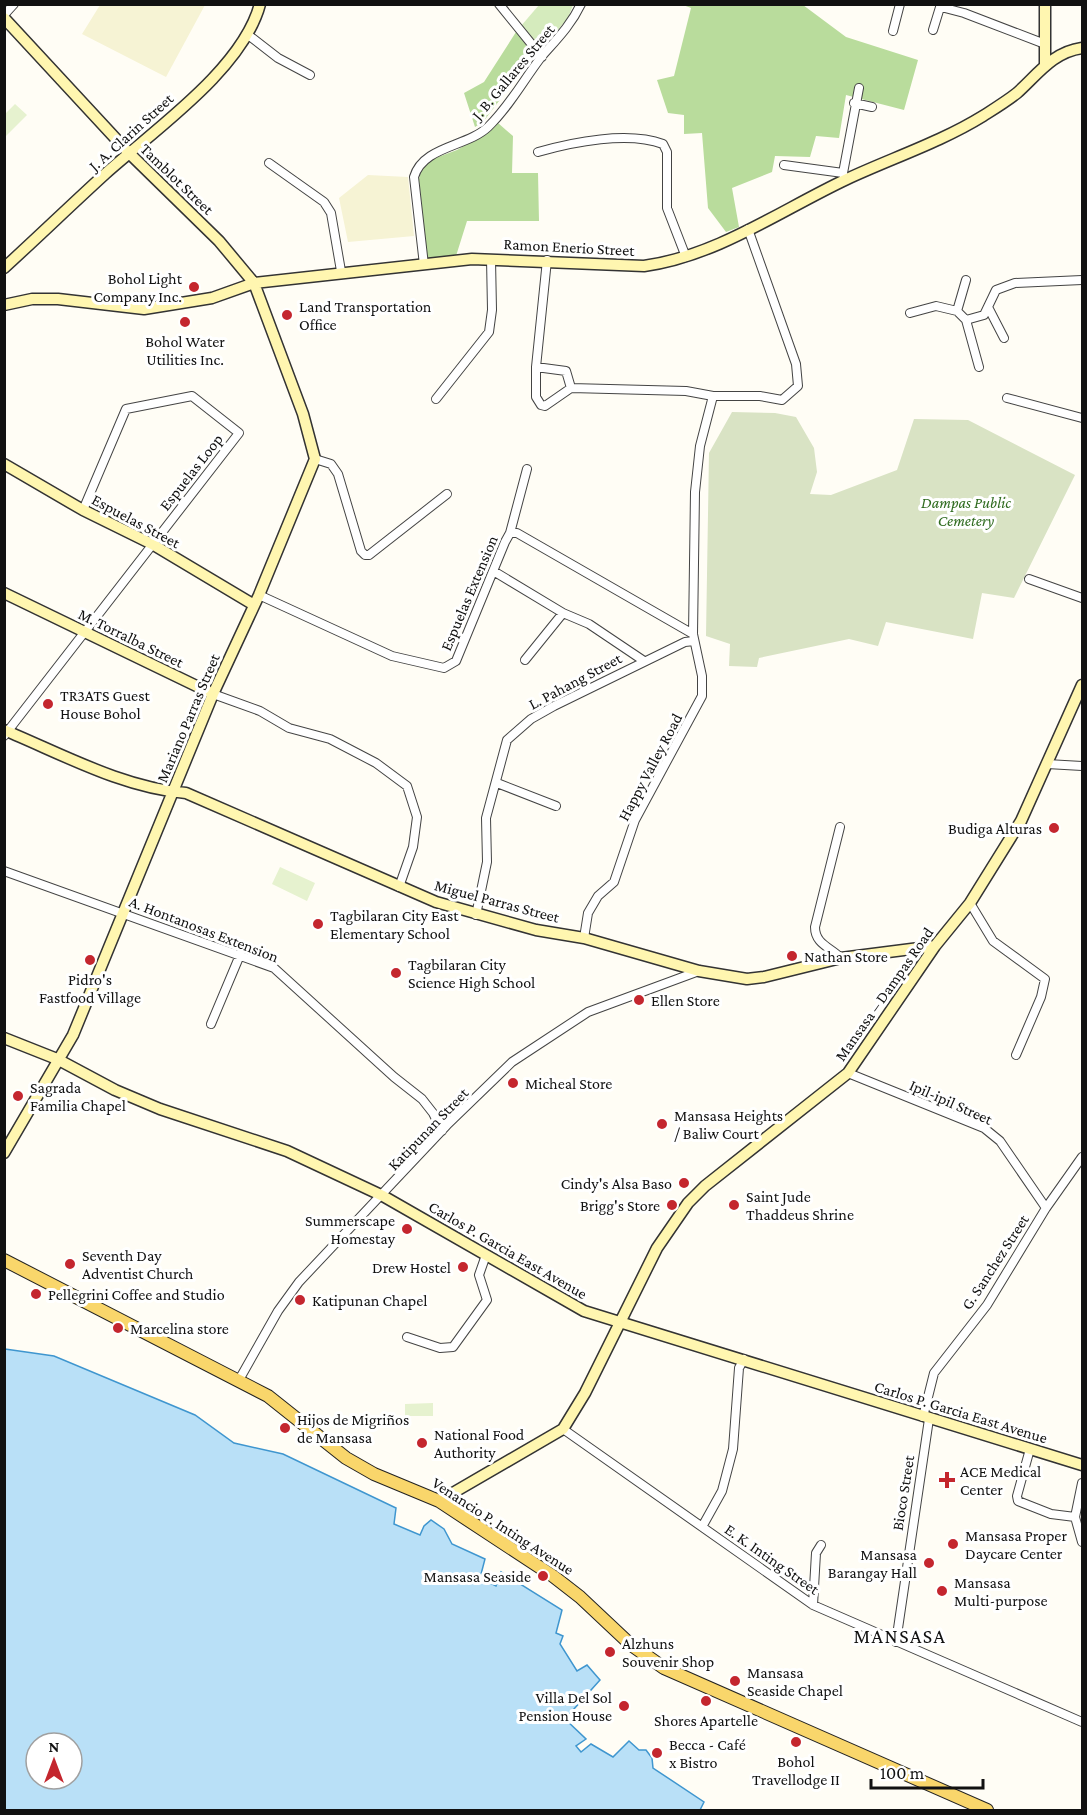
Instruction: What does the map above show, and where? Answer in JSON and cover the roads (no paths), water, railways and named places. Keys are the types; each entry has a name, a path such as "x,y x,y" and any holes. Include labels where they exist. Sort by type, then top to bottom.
{"main road":[{"name":"J. A. Clarin Street","path":"5,265 198,92 238,51 248,34 260,4"},
{"path":"1045,4 1045,64"},
{"name":"Tamblot Street","path":"4,16 129,153 219,241 254,283"},
{"name":"Ramon Enerio Street","path":"4,305 32,299 58,299 144,309 212,298 254,283 341,272 490,258 644,266 686,257 748,229 844,176 982,117 1017,93 1045,64 1062,53 1083,48"},
{"path":"254,283 303,414 315,459"},
{"name":"Mariano Parras Street","path":"4,1153 73,1035 213,694 257,600 315,459"},
{"name":"Espuelas Street","path":"5,466 83,510 257,600"},
{"name":"M. Torralba Street","path":"4,593 213,694"},
{"name":"Mansasa – Dampas Road","path":"439,1501 563,1429 585,1393 657,1248 688,1203 705,1186 848,1073 935,946 970,903 1021,821 1083,685"},
{"name":"Miguel Parras Street","path":"5,732 135,784 186,794 399,887 476,915 536,930 584,938 699,971 747,979 841,958 935,946"},
{"name":"Carlos P. Garcia East Avenue","path":"4,1038 57,1059 115,1090 160,1109 287,1151 383,1196 585,1311 1083,1465"},
{"name":"Venancio P. Inting Avenue","path":"4,1260 268,1396 346,1458 374,1474 439,1501 553,1576 580,1597 630,1644 663,1668 987,1810"}],"street":[{"path":"4,16 14,4"},
{"path":"499,4 542,57"},
{"name":"J. B. Gallares Street","path":"424,265 414,177 418,165 427,157 453,147 487,128 542,57 572,24 581,4"},
{"path":"893,31 900,4"},
{"path":"933,30 941,6 1045,44"},
{"path":"248,34 278,58 310,75"},
{"path":"784,165 844,176 854,103 859,88"},
{"path":"854,103 872,107"},
{"path":"538,152 568,144 614,140 639,139 663,144 667,152 667,207 686,257"},
{"path":"269,163 324,202 331,213 341,272"},
{"path":"547,260 536,367 536,397 541,405 545,406 571,388 686,390 713,396 760,396 782,400 798,386 796,364 748,229"},
{"path":"436,399 489,332 492,310 490,258"},
{"path":"957,311 966,280"},
{"path":"966,320 984,315 996,290 1015,283 1083,280"},
{"path":"910,313 936,306 957,311 966,320 979,367"},
{"path":"988,307 1004,338"},
{"path":"536,367 567,371 571,388"},
{"name":"Espuelas Loop","path":"83,510 126,409 192,396 239,433 152,544"},
{"name":"Happy Valley Road","path":"584,938 588,912 598,896 614,882 635,820 702,696 702,676 693,637 695,492 700,446 713,396"},
{"path":"1007,398 1083,418"},
{"path":"315,459 331,464 338,474 361,551 365,555 369,555 447,494"},
{"path":"510,533 527,469"},
{"name":"Espuelas Extension","path":"257,600 392,656 444,668 456,661 510,533 517,533 693,637"},
{"path":"5,732 152,544"},
{"path":"495,572 563,613 589,624 644,661"},
{"path":"1029,579 1083,598"},
{"path":"525,660 563,613"},
{"name":"L. Pahang Street","path":"476,915 487,862 486,818 497,783 503,748 520,727 554,706 693,637"},
{"name":"M. Torralba Street","path":"213,694 260,711 289,728 330,739 376,763 407,786 417,817 413,847 399,887"},
{"path":"1047,764 1083,766"},
{"path":"497,783 556,806"},
{"path":"840,827 815,927 815,936 819,942 841,958"},
{"name":"A. Hontanosas Extension","path":"4,871 274,968 422,1100 442,1131"},
{"path":"970,903 993,941 1045,980 1041,997 1016,1055"},
{"path":"211,1024 240,955"},
{"name":"Katipunan Street","path":"239,1380 278,1311 299,1282 383,1196 442,1131 512,1062 588,1012 699,971"},
{"name":"Ipil-ipil Street","path":"848,1073 984,1128 1000,1141 1046,1208"},
{"name":"G. Sanchez Street","path":"926,1418 934,1373 987,1305 1046,1208 1083,1157"},
{"path":"407,1337 440,1348 453,1347 487,1300 479,1275 486,1256"},
{"path":"702,1527 722,1491 733,1449 739,1368 744,1359"},
{"name":"Bioco Street","path":"896,1642 926,1418"},
{"name":"E. K. Inting Street","path":"563,1429 813,1605 1083,1722"},
{"path":"1030,1449 1018,1502 1051,1514 1075,1517"},
{"path":"1083,1483 1075,1517 1083,1542"},
{"path":"813,1605 816,1552 821,1545"}],"water":[{"path":"5,1349 54,1356 195,1415 234,1443 283,1454 396,1508 394,1524 420,1535 424,1526 431,1520 444,1529 452,1544 485,1559 480,1578 496,1586 501,1572 562,1610 556,1633 563,1636 560,1644 577,1671 587,1665 600,1680 565,1719 586,1739 576,1746 581,1752 591,1744 613,1757 629,1741 639,1750 646,1750 652,1758 653,1768 704,1802 700,1810 5,1810"}],"place":[{"name":"Bohol Light Company Inc.","path":"194,287"},
{"name":"Land Transportation Office","path":"287,315"},
{"name":"Bohol Water Utilities Inc.","path":"185,322"},
{"name":"TR3ATS Guest House Bohol","path":"48,704"},
{"name":"Budiga Alturas","path":"1054,828"},
{"name":"Tagbilaran City East Elementary School","path":"318,924"},
{"name":"Nathan Store","path":"792,956"},
{"name":"Pidro's Fastfood Village","path":"90,960"},
{"name":"Tagbilaran City Science High School","path":"396,973"},
{"name":"Ellen Store","path":"639,1000"},
{"name":"Micheal Store","path":"513,1083"},
{"name":"Sagrada Familia Chapel","path":"18,1096"},
{"name":"Mansasa Heights / Baliw Court","path":"662,1124"},
{"name":"Cindy's Alsa Baso","path":"684,1183"},
{"name":"Brigg's Store","path":"672,1205"},
{"name":"Saint Jude Thaddeus Shrine","path":"734,1205"},
{"name":"Summerscape Homestay","path":"407,1229"},
{"name":"Seventh Day Adventist Church","path":"70,1264"},
{"name":"Drew Hostel","path":"463,1267"},
{"name":"Pellegrini Coffee and Studio","path":"36,1294"},
{"name":"Katipunan Chapel","path":"300,1300"},
{"name":"Marcelina store","path":"118,1328"},
{"name":"Hijos de Migriños de Mansasa","path":"285,1428"},
{"name":"National Food Authority","path":"422,1443"},
{"name":"ACE Medical Center","path":"947,1480"},
{"name":"Mansasa Proper Daycare Center","path":"953,1544"},
{"name":"Mansasa Barangay Hall","path":"929,1563"},
{"name":"Mansasa Seaside","path":"543,1576"},
{"name":"Mansasa Multi-purpose","path":"942,1591"},
{"name":"Alzhuns Souvenir Shop","path":"610,1652"},
{"name":"Mansasa Seaside Chapel","path":"735,1681"},
{"name":"Shores Apartelle","path":"706,1701"},
{"name":"Villa Del Sol Pension House","path":"624,1706"},
{"name":"Bohol Travellodge II","path":"796,1742"},
{"name":"Becca - Café x Bistro","path":"657,1753"}],"district":[{"name":"MANSASA","path":"900,1636"}],"park label":[{"name":"Dampas Public Cemetery","path":"966,511"}]}
